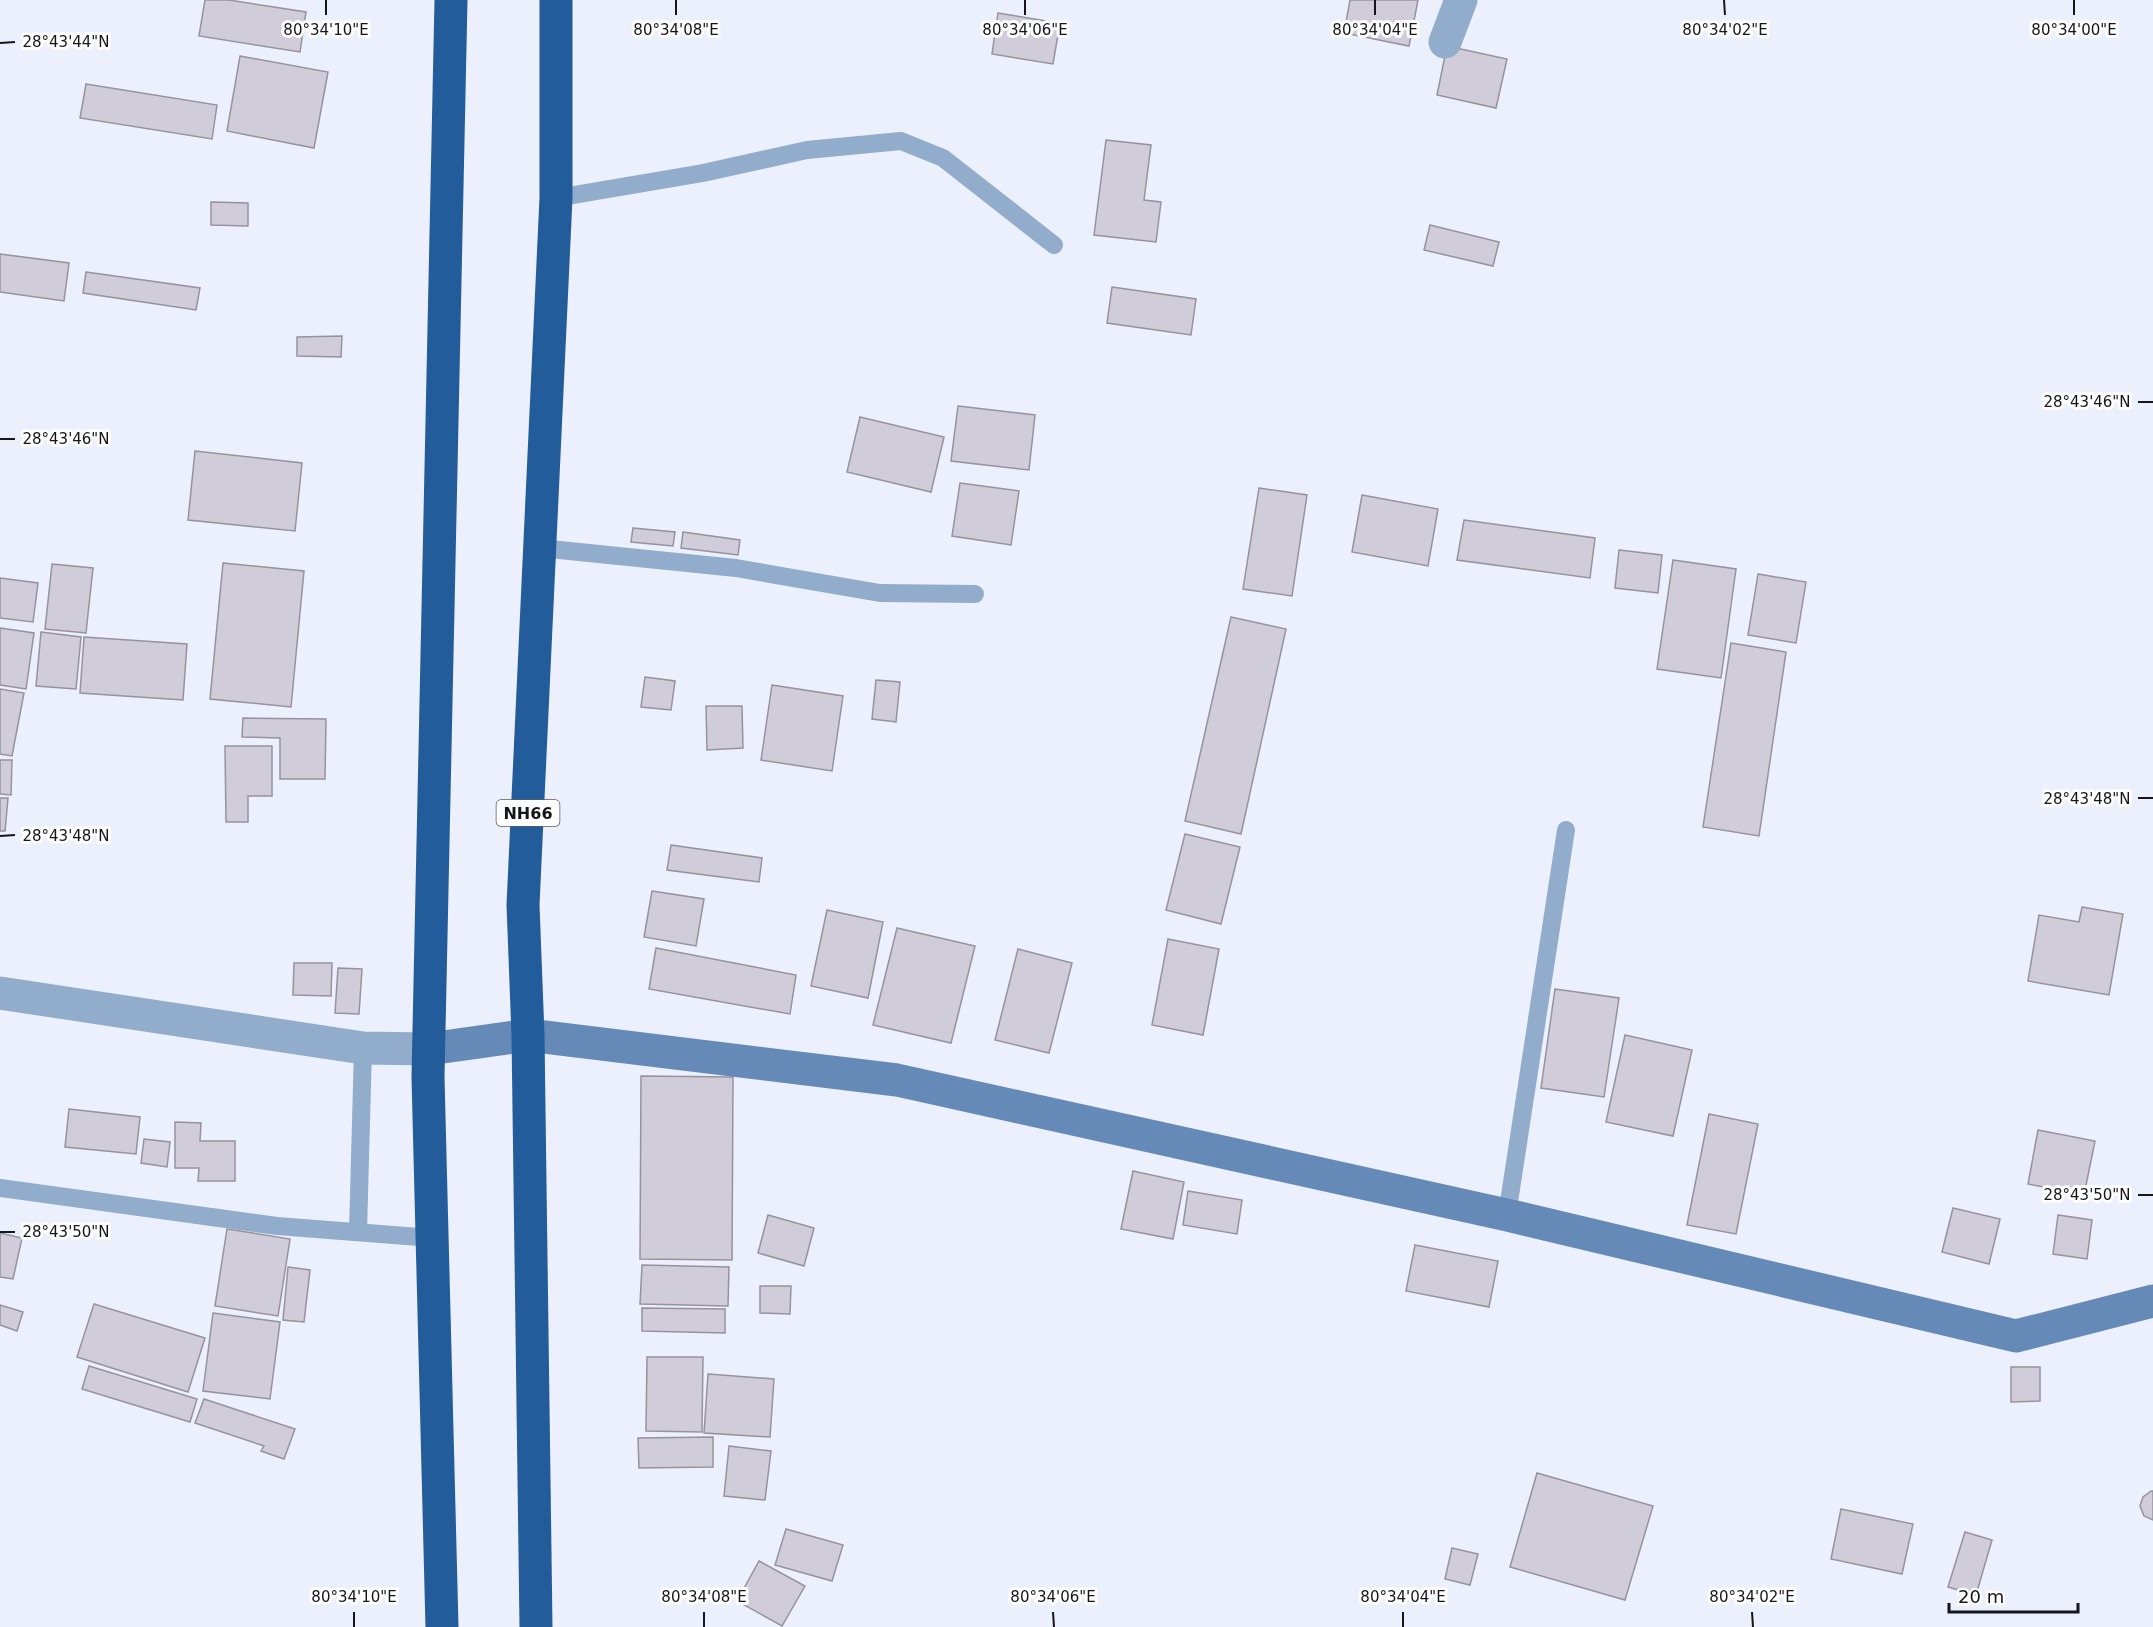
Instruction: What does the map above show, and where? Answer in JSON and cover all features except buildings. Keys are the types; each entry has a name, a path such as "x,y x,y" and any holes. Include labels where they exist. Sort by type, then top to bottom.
{"highway":[{"path":"442,1627 429,1049 451,0"},
{"name":"NH66","path":"536,1627 528,1035 523,905 556,198 556,0"}],"main road":[{"path":"429,1049 528,1035 897,1080 1507,1215 2016,1336 2153,1301"}],"street":[{"path":"1445,42 1461,0"},
{"path":"0,993 363,1048 429,1049"}],"lane":[{"path":"556,198 703,173 807,150 901,141 943,158 1054,245"},
{"path":"540,548 736,568 880,593 975,594"},
{"path":"1507,1215 1566,830"},
{"path":"358,1232 363,1048"},
{"path":"0,1188 277,1226 432,1238"}]}
